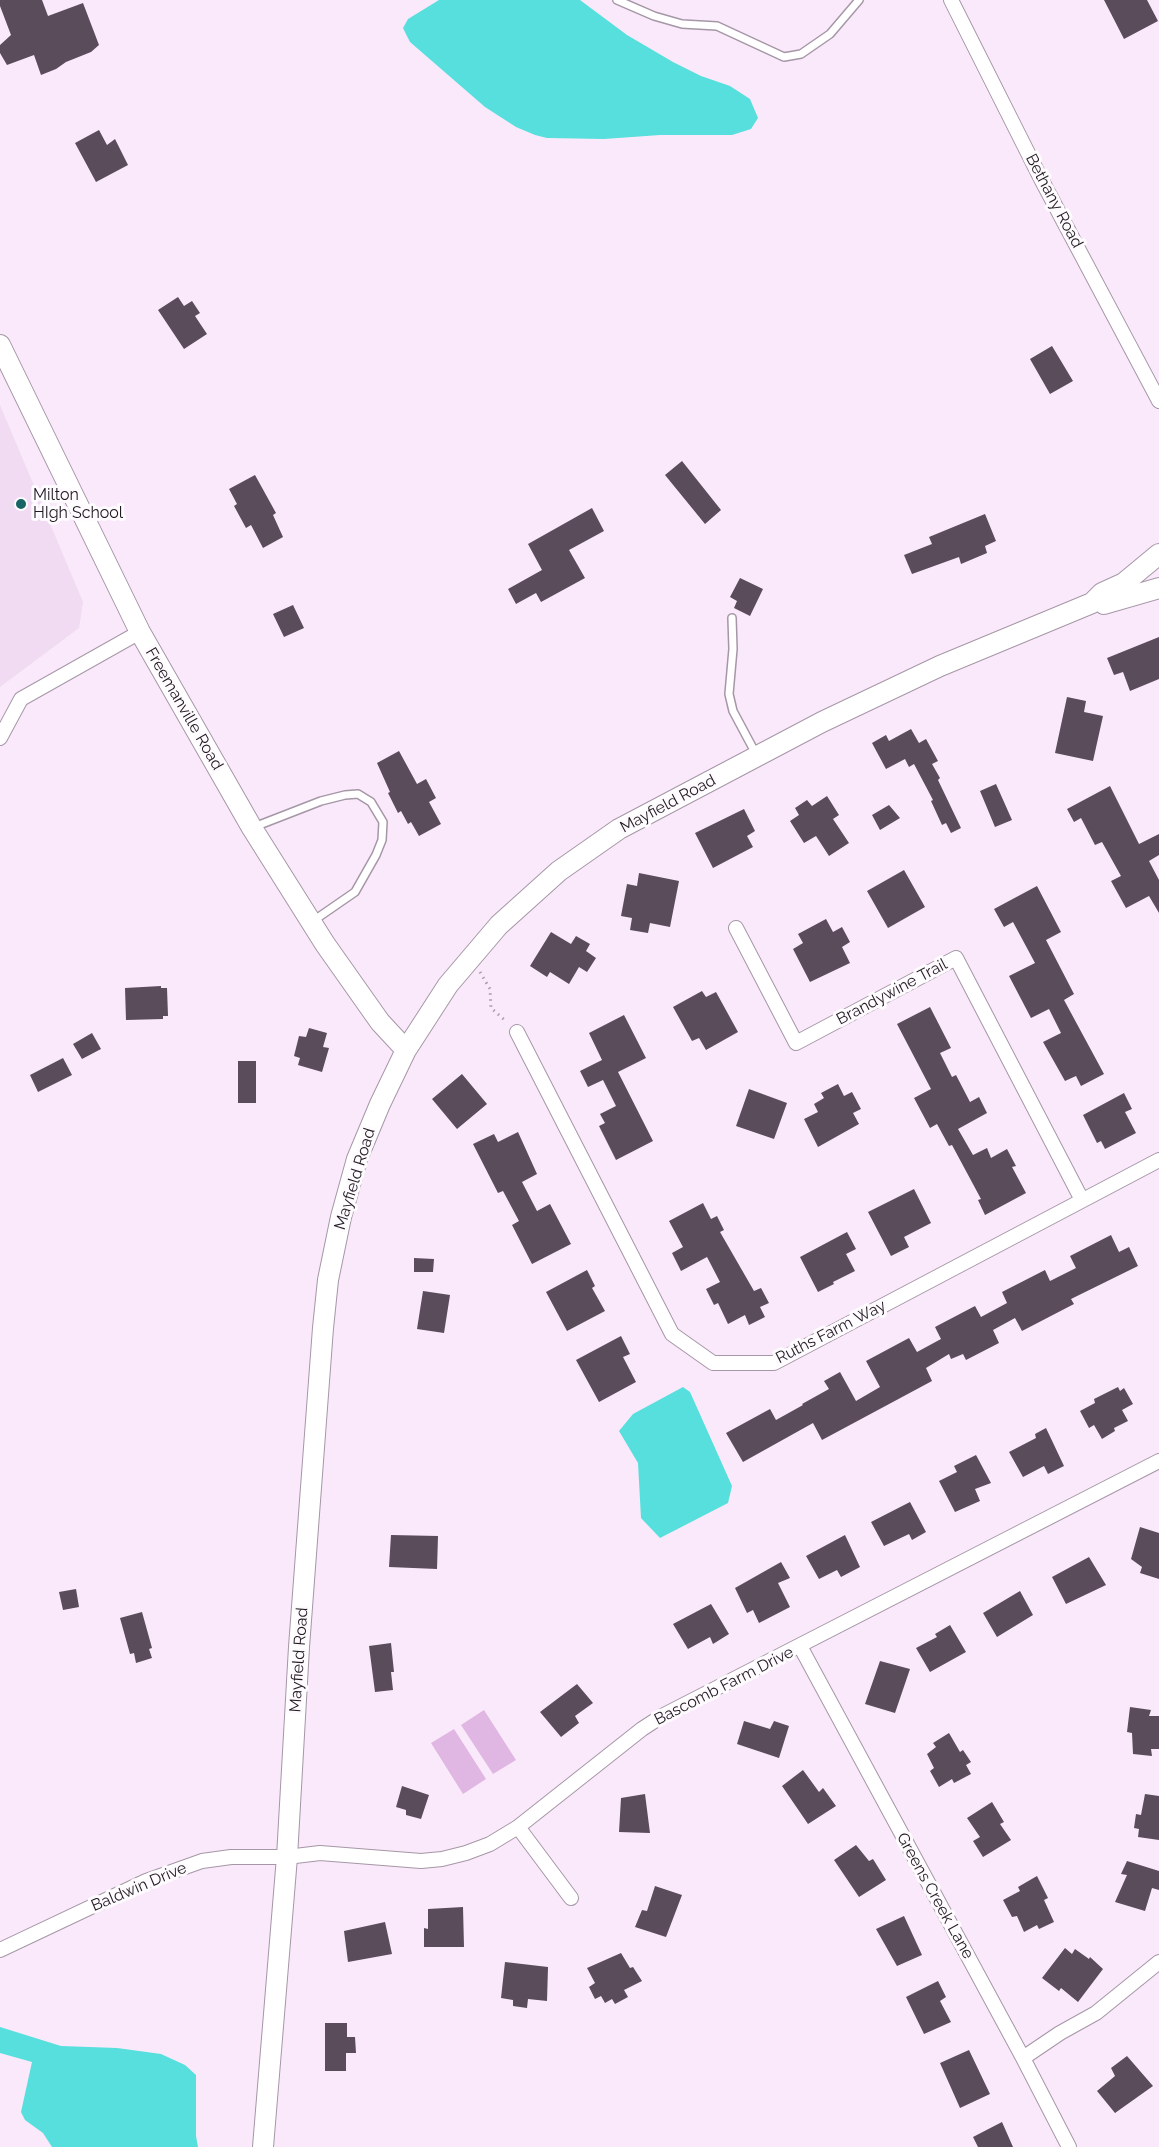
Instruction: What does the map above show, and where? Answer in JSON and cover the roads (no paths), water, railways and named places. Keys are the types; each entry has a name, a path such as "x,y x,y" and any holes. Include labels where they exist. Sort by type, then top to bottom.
{"street":[{"name":"Bethany Road","path":"951,0 1040,177 1159,401"},
{"name":"Freemanville Road","path":"0,345 140,632 252,828 311,922 380,1022 406,1050"},
{"name":"Mayfield Road","path":"263,2147 287,1857 302,1616 328,1280 340,1217 357,1159 406,1050 448,985 499,925 559,871 619,829 822,722 940,666 1092,603 1102,593 1124,583 1159,554"},
{"name":"Mayfield Road","path":"1092,603 1106,604 1142,591 1159,588"},
{"path":"0,738 21,699 140,632"},
{"name":"Brandywine Trail","path":"736,928 796,1043 956,958 1082,1200"},
{"name":"Ruths Farm Way","path":"517,1032 672,1334 713,1363 774,1363 1159,1160"},
{"name":"Bascomb Farm Drive","path":"287,1857 320,1853 421,1861 442,1859 490,1844 518,1827 642,1729 680,1706 1159,1461"},
{"name":"Greens Creek Lane","path":"800,1646 1069,2147"},
{"path":"518,1827 571,1898"},
{"name":"Baldwin Drive","path":"0,1950 146,1881 194,1864 231,1857 287,1857"},
{"path":"1023,2058 1060,2033 1096,2013 1159,1962"}],"lane":[{"path":"616,0 654,16 682,24 717,26 784,57 801,54 830,34 859,0"},
{"path":"732,618 733,649 729,694 733,711 757,756"},
{"path":"252,828 321,801 345,795 358,794 371,802 383,822 382,840 376,855 355,892 311,922"}],"place":[{"name":"Milton HIgh School","path":"21,504"}]}
